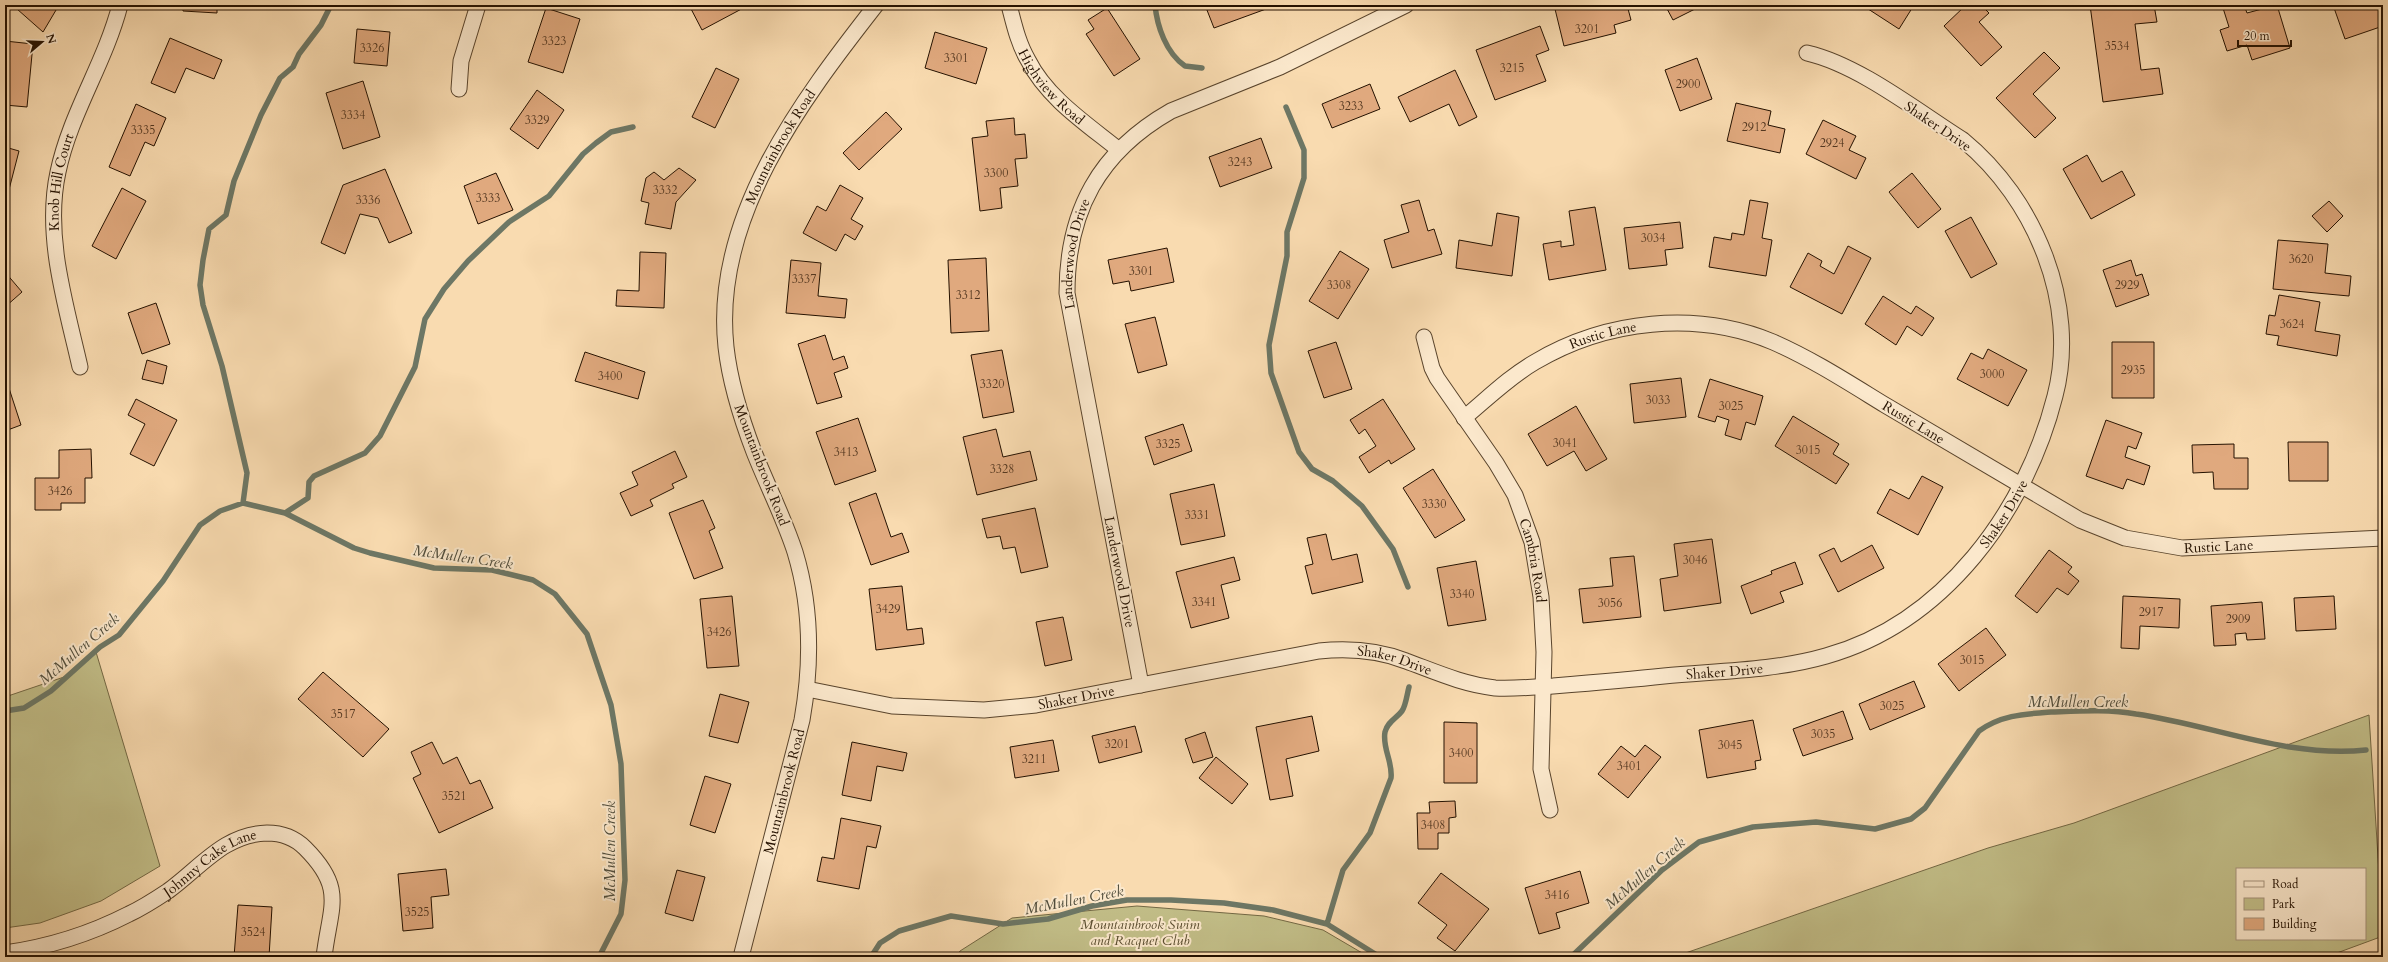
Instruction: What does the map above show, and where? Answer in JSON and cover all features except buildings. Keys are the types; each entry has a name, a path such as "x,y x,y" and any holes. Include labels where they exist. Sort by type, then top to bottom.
{"street":[{"name":"Knob Hill Court","path":"80,367 58,262 54,228 54,194 58,172 70,132 108,44 120,5"},
{"path":"459,89 461,61 478,5"},
{"name":"Mountainbrook Road","path":"742,957 802,720 807,690 810,637 805,594 791,542 746,431 732,383 726,346 726,302 730,266 740,226 759,180 799,112 843,47 876,5"},
{"name":"Highview Road","path":"1009,5 1017,37 1028,61 1044,83 1077,116 1119,150"},
{"name":"Landerwood Drive","path":"1141,685 1067,293 1067,263 1073,233 1083,204 1108,163 1119,150 1152,123 1171,111 1280,67 1406,5"},
{"name":"Shaker Drive","path":"807,690 892,706 958,710 1036,705 1319,651 1348,649 1390,656 1467,684 1500,688 1544,687 1789,664 1827,656 1864,642 1898,625 1930,602 1957,577 2022,486 2047,428 2057,388 2061,353 2057,299 2049,266 2035,231 2017,200 1998,174 1963,140 1848,67 1826,57 1807,53"},
{"name":"Rustic Lane","path":"1464,418 1510,380 1534,363 1559,349 1592,336 1626,327 1656,324 1693,324 1729,329 1755,336 1806,358 2022,486 2100,529 2125,538 2163,546 2202,549 2383,538"},
{"name":"Cambria Road","path":"1424,337 1432,368 1464,418 1496,463 1514,495 1532,542 1541,597 1544,687 1541,769 1550,810"},
{"name":"Johnny Cake Lane","path":"5,953 34,948 90,932 129,914 168,891 220,848 237,838 256,834 275,833 289,836 301,844 320,863 328,876 333,898 324,957"}],"green space":[{"path":"96,652 160,866 101,901 40,923 5,928 5,697 64,677"},
{"path":"2369,715 2383,936 2326,957 1674,957 1988,848 2074,823"},
{"name":"Mountainbrook Swim and Racquet Club","path":"1137,906 1264,916 1323,930 1369,957 956,957 960,951 1012,918"}],"waterway":[{"path":"243,503 247,473 222,366 203,305 200,285 203,260 209,229 226,215 234,181 261,115 280,78 293,67 299,54 321,25 331,5"},
{"path":"1155,5 1160,30 1168,47 1178,61 1185,66 1202,68"},
{"path":"1286,107 1304,150 1304,178 1287,232 1287,256 1269,345 1271,373 1299,452 1312,469 1333,481 1362,506 1393,549 1408,587"},
{"path":"285,513 308,498 309,482 314,476 365,453 380,436 415,367 425,319 444,289 468,261 509,222 549,196 583,154 596,143 611,132 633,127"},
{"name":"McMullen Creek","path":"5,711 24,708 51,691 100,647 119,635 163,581 200,525 220,511 243,503 285,513 354,548 370,553 434,568 492,570 533,580 555,594 587,634 611,705 621,764 625,880 621,914 599,957"},
{"path":"1327,924 1343,870 1370,833 1391,778 1384,738 1385,732 1392,720 1402,711 1409,687"},
{"name":"McMullen Creek","path":"1571,957 1662,870 1699,842 1753,827 1816,822 1875,829 1911,819 1925,808 1979,731 2004,718 2051,712 2115,711 2165,719 2278,745 2336,751 2366,750"},
{"name":"McMullen Creek","path":"871,957 880,943 899,931 951,916 1003,924 1048,919 1092,906 1127,900 1171,900 1224,903 1273,910 1327,924 1380,957"}]}
